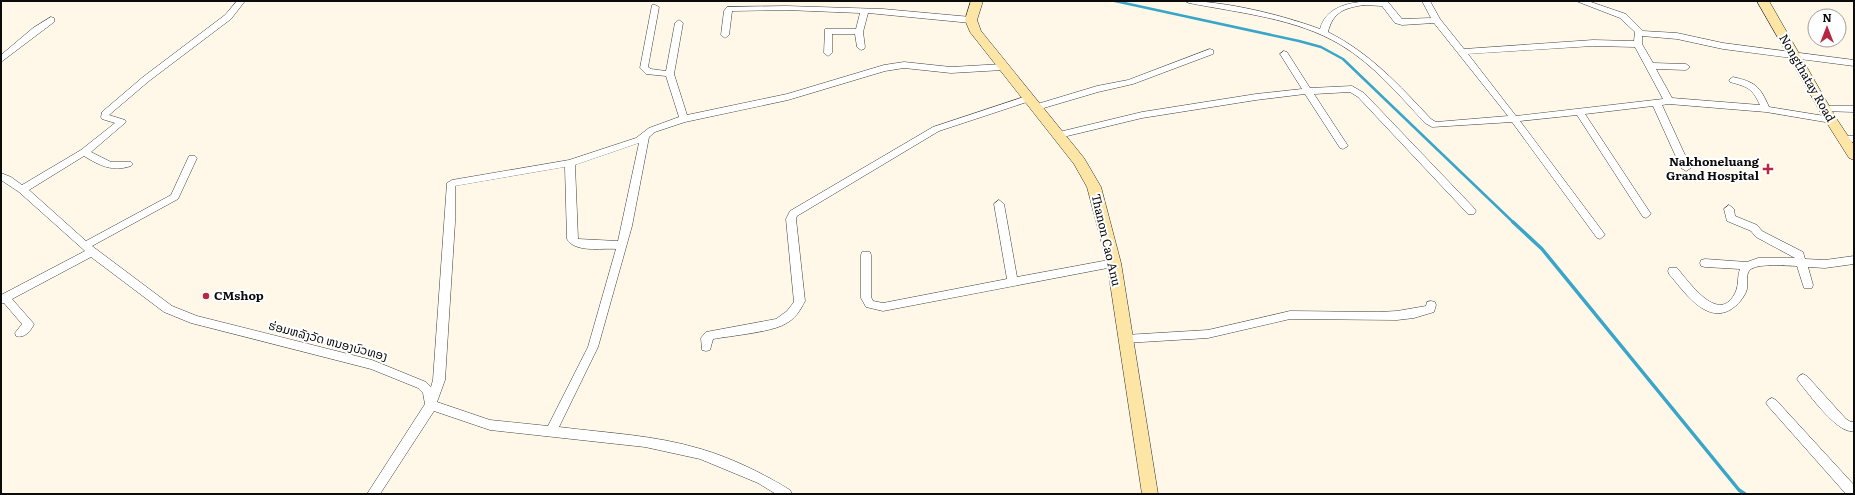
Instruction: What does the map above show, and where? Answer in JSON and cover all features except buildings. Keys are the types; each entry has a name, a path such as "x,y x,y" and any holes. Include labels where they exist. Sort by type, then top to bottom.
{"street":[{"path":"22,190 84,152 122,122 105,117 105,114 146,78 228,17 241,1"},
{"path":"725,35 728,11 730,9 786,8 883,12 971,20 977,1"},
{"path":"1190,1 1270,18 1324,32 1361,54 1428,121 1435,125 1513,119 1579,110 1669,101 1766,109 1831,120"},
{"path":"1426,1 1436,20 1600,235"},
{"path":"1580,1 1623,16 1640,32 1854,63"},
{"name":"Nongthatay Road","path":"1763,1 1831,120 1849,139 1854,155"},
{"path":"1324,32 1329,17 1335,11 1353,3 1384,4 1390,8 1398,21 1402,22 1436,20"},
{"path":"655,7 644,68 649,72 670,74"},
{"path":"861,47 859,32 864,12"},
{"path":"1,59 36,30 51,20"},
{"name":"Thanon Cao Anu","path":"971,20 976,32 1003,68 1033,102 1079,161 1094,187 1114,263 1150,494"},
{"path":"679,23 670,74 684,119"},
{"path":"828,53 828,31 859,32"},
{"path":"1640,32 1637,34 1638,44 1669,101"},
{"path":"1461,52 1593,43 1638,44"},
{"path":"706,347 706,338 710,335 778,322 786,318 797,308 800,301 791,219 793,214 940,127 1033,102 1130,82 1210,52"},
{"path":"1284,54 1343,146"},
{"path":"373,494 431,405 439,380 450,222 450,185 456,181 570,163 605,153 645,136 652,130 684,119 788,97 895,66 916,66 951,70 1003,68"},
{"path":"1649,66 1686,68"},
{"path":"1734,80 1746,82 1755,87 1766,109"},
{"path":"1059,135 1142,115 1308,91 1346,88 1357,91 1471,211"},
{"path":"1656,102 1686,168"},
{"path":"1825,109 1854,109"},
{"path":"1579,110 1646,214"},
{"path":"551,431 593,347 622,245 645,136"},
{"path":"84,152 113,167 118,168 128,164"},
{"path":"20,333 28,324 3,299 175,197 192,158"},
{"path":"570,163 572,239 574,242 579,244 622,245"},
{"name":"ຮ່ອມຫລັງວັດ ຫນອງບົວທອງ","path":"1,176 8,179 22,190 88,249 168,309 195,320 228,330 264,336 372,365 422,385 428,390 431,405"},
{"path":"999,204 1013,282"},
{"path":"1729,209 1730,218 1754,228 1759,234 1798,254 1808,285"},
{"path":"866,255 866,298 875,306 883,307 1114,263"},
{"path":"1705,262 1747,266 1758,262 1801,262 1825,264 1854,260"},
{"path":"1673,271 1699,301 1711,309 1716,310 1731,305 1737,298 1741,290 1741,274 1747,266"},
{"path":"1125,338 1180,336 1218,332 1290,315 1388,315 1410,313 1430,309 1431,305"},
{"path":"1803,378 1842,423 1850,427 1854,426"},
{"path":"1772,403 1854,494"},
{"path":"431,405 490,425 645,442 701,454 762,480 786,494"}],"waterway":[{"path":"1115,1 1299,41 1321,47 1343,59 1514,223"},
{"path":"1513,222 1542,249 1739,490 1745,494"}],"place":[{"name":"Nakhoneluang Grand Hospital","path":"1768,169"},
{"name":"CMshop","path":"206,296"}]}
